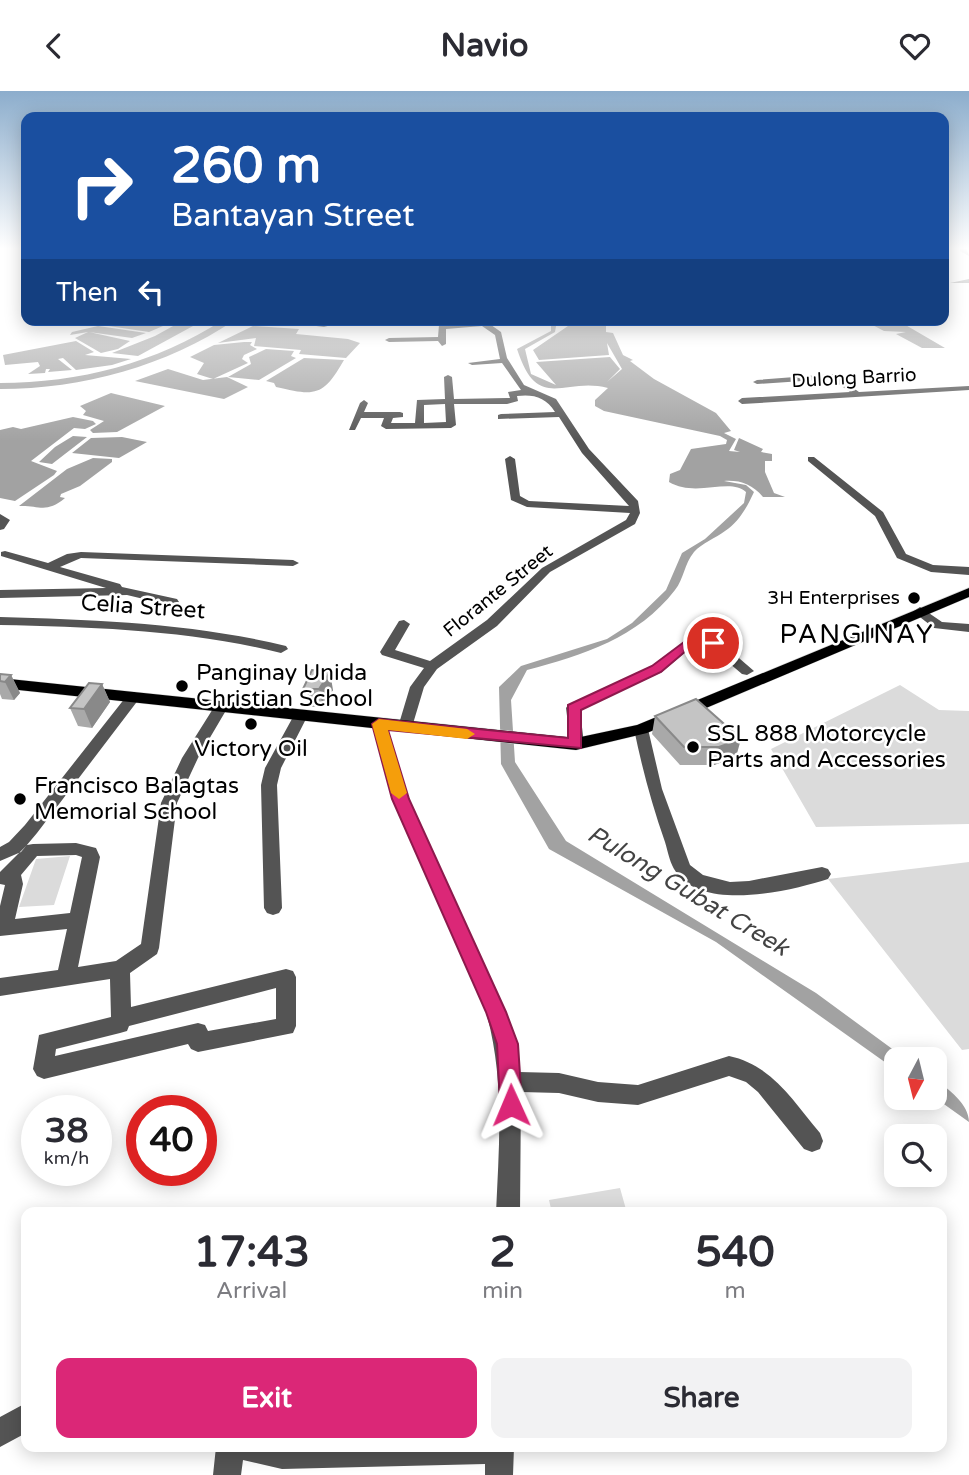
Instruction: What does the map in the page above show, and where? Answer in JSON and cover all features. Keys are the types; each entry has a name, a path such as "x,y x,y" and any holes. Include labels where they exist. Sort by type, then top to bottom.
{"main road":[{"path":"0,683 496,738 576,744 641,729 753,676 969,592"}],"street":[{"path":"389,340 442,342 443,326"},
{"path":"486,326 498,334 504,361 528,392"},
{"path":"472,363 504,361"},
{"path":"757,382 834,376 857,394"},
{"path":"359,415 389,415 386,426 419,420 452,425 448,377"},
{"name":"Dulong Barrio","path":"742,401 969,389"},
{"path":"419,420 420,402 507,401 515,399 511,394 528,392 550,398 585,451 634,503 635,510 527,504 515,498 510,459"},
{"path":"352,428 364,403"},
{"path":"501,417 527,420 561,414"},
{"path":"811,459 878,514 901,556 931,568 969,572"},
{"name":"Florante Street","path":"405,727 417,687 432,666 492,623 546,571 631,522 635,510"},
{"path":"0,517 5,520 0,527"},
{"path":"2,552 48,568 173,602"},
{"path":"48,568 71,556 81,555 293,563"},
{"path":"2,598 127,591"},
{"path":"920,611 939,625 969,628"},
{"name":"Celia Street","path":"0,621 166,626 225,635 281,649"},
{"path":"404,624 387,652 432,666"},
{"path":"576,744 573,708 657,669 692,640 713,643 753,676"},
{"path":"0,854 15,846 31,829 134,696"},
{"path":"0,987 120,969 150,948 169,803 190,758 221,707"},
{"path":"274,908 269,785 273,768 300,717"},
{"path":"379,724 401,799 496,1012 507,1044 511,1082 508,1207"},
{"path":"641,729 654,789 683,869 691,878 703,885 729,890 822,874"},
{"path":"4,878 33,850 88,851 91,857 66,978"},
{"path":"4,878 14,879 15,883 2,927 77,920"},
{"path":"120,969 120,1024 46,1042 44,1069 198,1032 198,1042 286,1026 286,977 121,1019"},
{"path":"511,1082 559,1083 598,1091 638,1094 729,1066 739,1067 763,1084 812,1141"},
{"path":"0,1433 21,1420"},
{"path":"227,1475 229,1452"},
{"path":"268,1452 282,1455 500,1457"}],"shaded area":[{"path":"98,326 146,333 132,338 89,332 130,341 118,349 101,353 75,338 88,332 70,335 72,332"},
{"path":"109,326 163,326 149,332"},
{"path":"173,326 193,326 138,356 112,353"},
{"path":"213,326 225,326 181,350 123,372 62,385 0,389 0,383 59,379 116,368 171,348"},
{"path":"253,326 299,329 296,334 348,339 360,343 346,358 299,354 301,350 254,346 256,338 218,343"},
{"path":"551,326 556,326 555,332 525,349 531,374 556,385 536,362 610,357 620,369 607,382 622,369 607,343 609,355 539,360 533,350 568,326 606,326 606,332 613,333 623,355 633,360 630,361 654,379 716,413 731,431 724,433 736,439 729,451 740,452 734,450 739,438 763,449 761,452 772,454 772,461 765,461 765,472 774,493 785,497 763,497 745,484 724,481 746,485 754,492 734,523 694,552 678,586 660,607 627,632 589,651 527,670 511,700 515,762 566,841 816,993 890,1047 884,1047 884,1061 716,942 549,849 501,764 499,687 521,666 607,639 632,623 666,590 682,553 705,539 744,503 746,492 731,486 690,488 669,482 670,474 680,470 691,449 726,444 727,440 720,436 604,411 595,406 595,400 608,388 543,387 534,381 525,369 517,349 551,331"},
{"path":"874,326 907,326 945,348 922,348 896,334 906,332 884,331"},
{"path":"76,341 94,352 85,355 131,359 112,365 76,370 63,358 58,359 72,370 48,372 50,369 46,369 45,373 28,374 40,366 38,362 5,365 3,355"},
{"path":"252,342 250,345 257,349 244,355 242,359 248,363 213,379 197,374 204,363 190,357 214,345"},
{"path":"266,349 294,351 291,356 296,358 259,380 228,377 251,364 249,357"},
{"path":"304,358 344,360 330,381 317,391 289,390 266,381"},
{"path":"168,369 203,380 227,377 248,387 224,399 135,381"},
{"path":"111,393 165,406 117,432 93,433 90,430 104,421 83,415 86,411 80,406"},
{"path":"73,417 96,424 85,429 74,428 31,461 57,471 54,475 15,501 0,498 0,430 13,427 21,429"},
{"path":"73,436 87,437 52,464 39,462 55,447"},
{"path":"122,437 147,442 119,458 72,453 91,438"},
{"path":"93,458 112,459 112,462 80,486 61,494 60,497 65,498 53,506 19,506 67,469"},
{"path":"900,685 939,710 969,711 969,824 816,827 771,749"},
{"path":"70,856 54,905 19,907 36,859"},
{"path":"969,862 969,1049 962,1050 828,879"},
{"path":"947,1089 966,1109 969,1122 947,1106"},
{"path":"620,1188 625,1207 551,1207 549,1200"}],"building":[{"path":"312,670 330,672 319,689 303,689"},
{"path":"0,674 11,675 5,682 0,681"},
{"path":"89,683 102,684 84,709 70,708"},
{"path":"696,699 741,739 719,747 684,747 655,716"}],"slow traffic":[{"path":"399,793 379,724 467,734"}],"place":[{"name":"3H Enterprises","path":"914,598"},
{"name":"Panginay Unida Christian School","path":"182,686"},
{"name":"Victory Oil","path":"251,724"},
{"name":"SSL 888 Motorcycle Parts and Accessories","path":"693,747"},
{"name":"Francisco Balagtas Memorial School","path":"20,799"}],"district":[{"name":"PANGINAY","path":"857,634"}],"route":[{"path":"511,1105 507,1044 496,1012 401,799 379,724 496,738 576,744 573,708 657,669 684,643 699,639 713,643"}],"water label":[{"name":"Pulong Gubat Creek","path":"688,891"}]}
